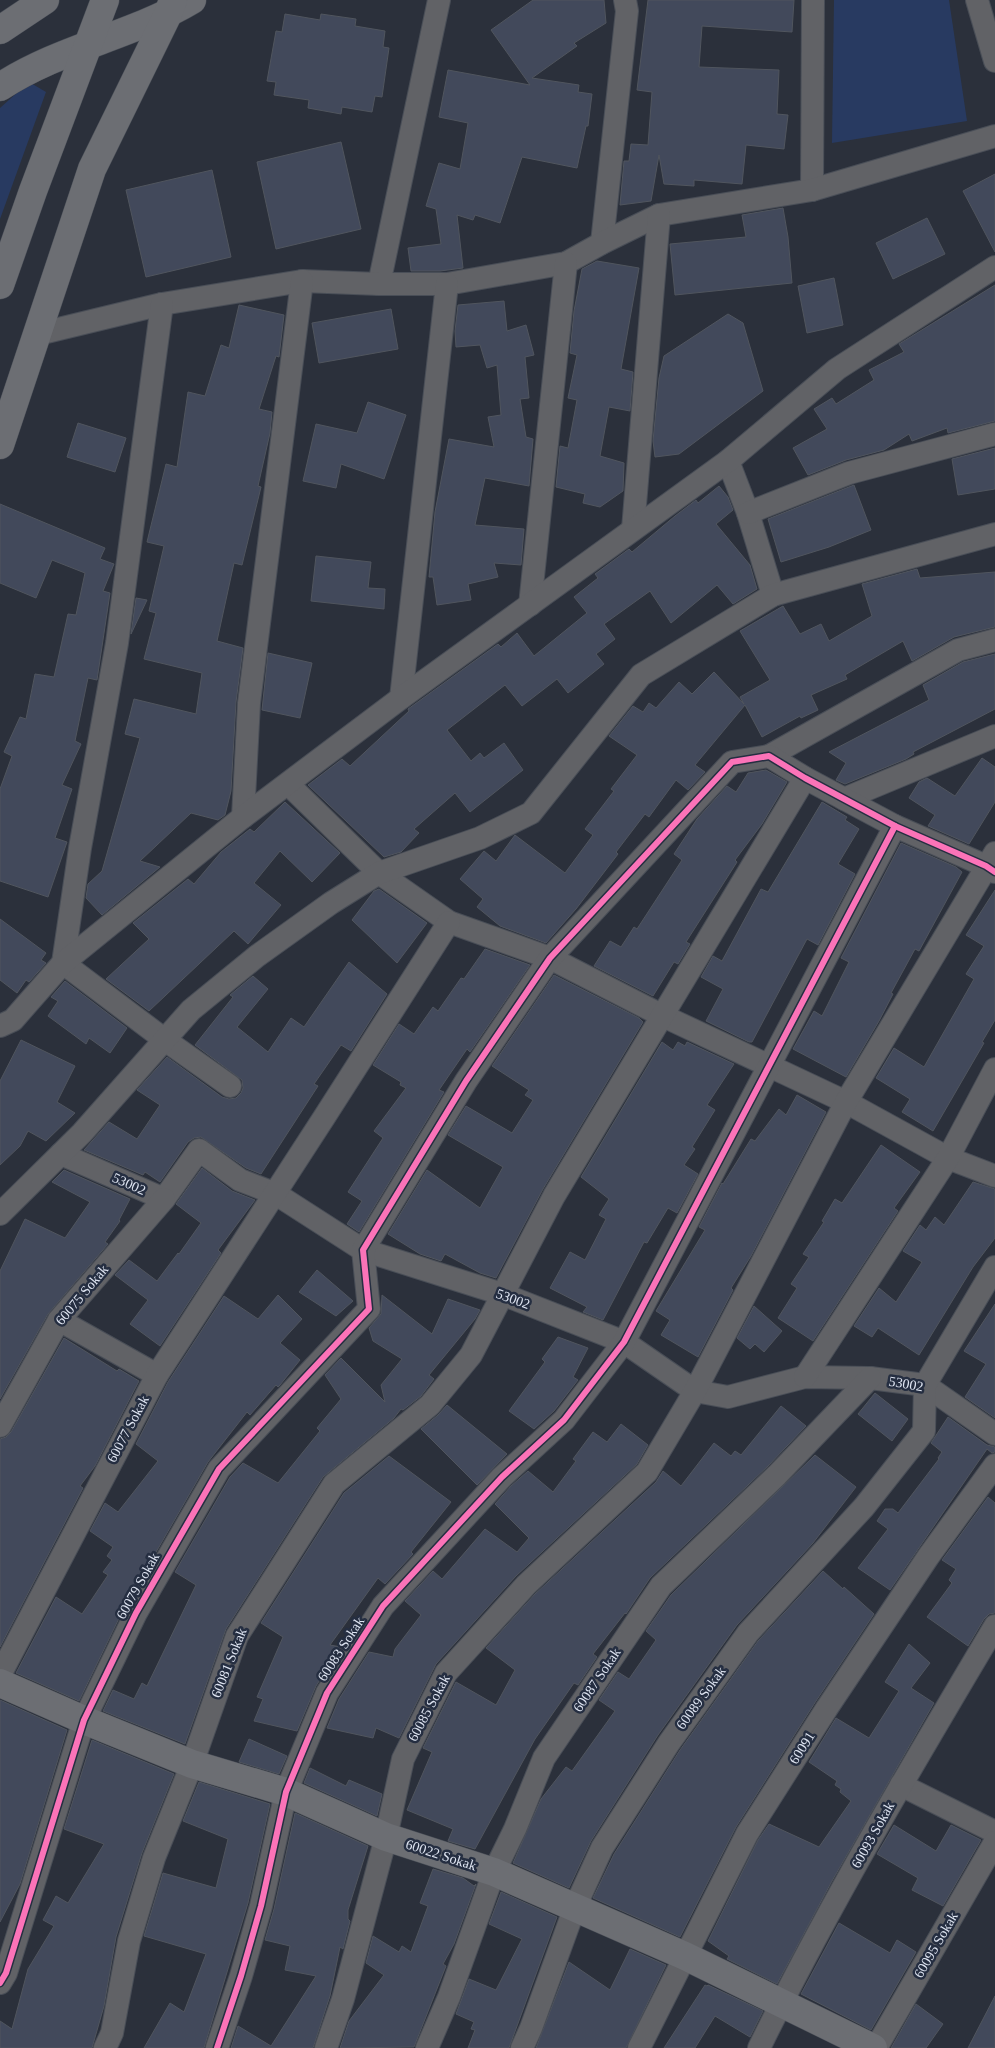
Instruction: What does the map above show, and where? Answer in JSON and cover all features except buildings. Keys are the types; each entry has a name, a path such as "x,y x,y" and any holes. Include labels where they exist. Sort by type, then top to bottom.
{"street":[{"path":"0,30 44,0"},
{"path":"0,285 32,191 105,0"},
{"path":"0,87 22,72 89,45 171,7 192,0"},
{"path":"379,284 439,0"},
{"path":"602,243 627,11 625,0"},
{"path":"812,190 813,0"},
{"path":"977,0 995,61"},
{"path":"0,445 92,169 171,7"},
{"path":"38,334 162,304 302,281 447,284 566,264 602,243 660,215 812,190 995,136"},
{"path":"633,529 660,215"},
{"path":"530,605 566,264"},
{"path":"0,1026 13,1020 63,963 242,817 401,698 728,461 837,369 995,267"},
{"path":"242,817 249,704 302,281"},
{"path":"401,698 447,284"},
{"path":"63,963 80,848 117,643 162,304"},
{"path":"748,513 849,473 995,434"},
{"path":"728,461 748,513 773,595"},
{"path":"0,1214 82,1134 191,1010 256,956 379,873 480,838 531,813 641,675 773,595 995,534"},
{"path":"363,1250 466,1082 550,958 732,762 769,756 958,650 995,640"},
{"path":"844,800 995,736"},
{"path":"769,756 844,800 895,826 992,864"},
{"name":"60081 Sokak","path":"105,2048 112,2033 129,1941 154,1858 192,1764 237,1636 334,1484 430,1405 471,1355 554,1196 805,778"},
{"path":"288,784 379,873 449,922 550,958 661,1015 846,1102 948,1158 995,1176"},
{"name":"60083 Sokak","path":"217,2048 241,1976 261,1906 286,1792 328,1693 383,1606 502,1477 564,1420 624,1342 895,826"},
{"name":"60085 Sokak","path":"326,2048 343,1998 386,1837 403,1759 446,1673 526,1585 647,1472 695,1391 846,1102 992,864"},
{"name":"60077 Sokak","path":"0,1675 157,1374 276,1194 449,922"},
{"path":"63,963 165,1040 230,1086"},
{"path":"805,1377 948,1158 995,1069"},
{"name":"53002","path":"61,1154 164,1199 199,1150 240,1180 276,1194 363,1250 502,1294 624,1342 695,1391 728,1397 805,1377 870,1378 925,1385 995,1434"},
{"name":"60075 Sokak","path":"0,1426 59,1320 164,1199"},
{"name":"60079 Sokak","path":"0,1983 6,1973 84,1720 136,1613 219,1469 369,1309 363,1250"},
{"path":"925,1385 995,1267"},
{"path":"59,1320 157,1374"},
{"name":"60087 Sokak","path":"427,2048 449,1997 494,1872 515,1830 544,1758 661,1586 777,1475 870,1378"},
{"name":"60089 Sokak","path":"522,2048 576,1907 602,1848 669,1743 748,1633 864,1507 924,1431 925,1385"},
{"name":"60091","path":"639,2048 753,1826 827,1708 928,1558 995,1465"},
{"name":"60093 Sokak","path":"759,2048 781,2003 901,1785 995,1626"},
{"name":"60022 Sokak","path":"0,1683 192,1764 286,1792 386,1837 494,1872 685,1956 874,2048"},
{"path":"901,1785 995,1832"},
{"name":"60095 Sokak","path":"874,2048 995,1842"}],"shaded area":[{"path":"834,0 949,0 967,121 832,143"},
{"path":"29,82 46,92 0,219 0,108"}],"cycle path":[{"path":"0,1983 6,1973 84,1720 136,1613 219,1469 369,1309 363,1250 466,1081 550,958 732,762 769,756 805,778 895,826 986,866 995,872"},
{"path":"217,2048 241,1976 261,1906 286,1792 327,1693 383,1606 502,1477 564,1420 624,1342 895,826"}]}
